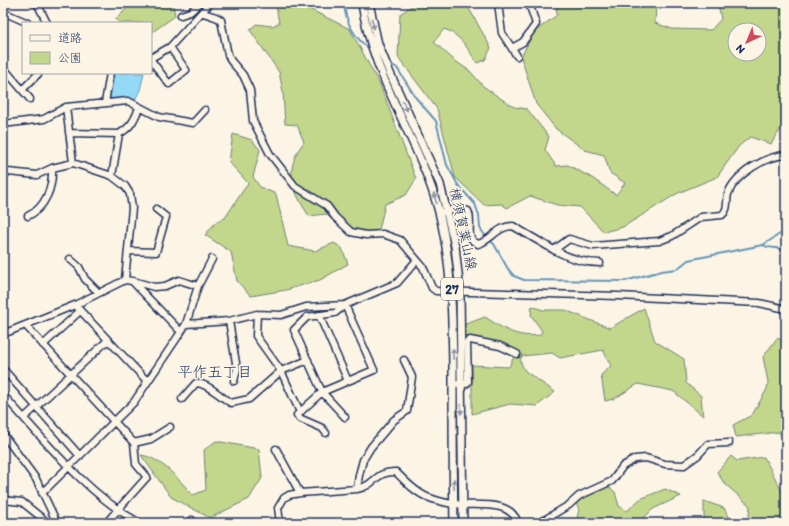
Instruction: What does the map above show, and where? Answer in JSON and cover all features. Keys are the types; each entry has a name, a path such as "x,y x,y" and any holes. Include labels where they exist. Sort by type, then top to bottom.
{"main road":[{"name":"横須賀葉山線","path":"362,3 369,40 379,68 421,159 439,213 447,246 452,292 463,523"},
{"name":"横須賀葉山線","path":"370,3 378,44 440,184 455,246 460,292 454,523"}],"street":[{"path":"37,3 46,22"},
{"path":"152,58 170,47 210,3"},
{"path":"498,3 502,33 517,56"},
{"path":"512,48 523,42 536,24 530,3"},
{"path":"181,15 190,12 199,4 203,11 209,16 216,16 221,20 228,54 231,61 243,75 250,90 253,121 270,154 295,186 326,206 340,223 351,232 366,235 392,235 400,240 423,267 432,288 436,291 756,302 786,309"},
{"path":"3,12 26,22"},
{"path":"152,60 169,84 186,70 170,47"},
{"path":"7,72 30,99"},
{"path":"22,90 38,74"},
{"path":"105,103 110,74"},
{"path":"3,124 44,119 66,107 128,101 159,117 193,123 205,110"},
{"path":"66,107 73,163"},
{"path":"69,133 118,134 129,128 134,123 139,108"},
{"path":"112,176 118,134"},
{"path":"554,250 569,239 593,246 659,241 672,236 701,217 724,213 727,209 728,195 731,189 749,169 776,155 786,155"},
{"path":"3,168 8,172 37,175 52,168 73,163 112,176 125,186 130,194 132,208 125,280"},
{"path":"28,216 40,208 46,198 53,181 52,168"},
{"path":"128,251 156,252 166,217 156,209"},
{"path":"439,213 458,209 468,211 470,215 470,237 473,242 478,244 484,243 498,230 506,226 513,226 568,257 590,263 600,263"},
{"path":"70,259 78,267 85,279 99,293"},
{"path":"42,494 134,402 186,324 198,286 212,259"},
{"path":"345,416 322,392 294,330 307,317 335,312 345,305 397,284 417,260"},
{"path":"3,334 26,326 74,305 125,280 154,287 165,286 179,280 198,286"},
{"path":"132,281 181,332"},
{"path":"74,305 147,381"},
{"path":"186,324 229,321 257,314 281,315 306,307 345,305"},
{"path":"326,433 322,428 299,418 297,415 322,392 374,370 345,305"},
{"path":"43,345 80,310"},
{"path":"257,314 256,336 281,371 300,412"},
{"path":"319,315 348,381"},
{"path":"229,321 237,369 234,381"},
{"path":"26,326 134,443 136,464 147,477 106,523"},
{"path":"24,418 108,340"},
{"path":"457,384 466,384 468,382 467,342 470,340 500,346 517,354"},
{"path":"182,399 196,383 200,383 209,386 216,394 231,403 249,399 281,371 308,360"},
{"path":"357,489 359,475 364,460 371,447 394,420 407,411 412,377 404,360"},
{"path":"3,369 80,456"},
{"path":"3,395 70,467 118,510 140,523"},
{"path":"134,443 151,439 170,427"},
{"path":"3,434 36,479 57,523"},
{"path":"539,523 569,505 579,496 612,481 623,466 635,459 646,458 665,464 684,465 698,455 708,444 728,443"},
{"path":"276,449 300,493"},
{"path":"280,523 278,508 284,498 300,493 365,488 379,475 386,472 396,472 419,493 454,504 499,506 513,514 518,523"},
{"path":"3,500 22,502 48,523"}],"green space":[{"path":"132,3 173,3 175,16 152,32 152,22 118,22 116,19"},
{"path":"284,3 297,3 350,29 380,85 416,179 406,195 385,204 379,230 350,230 338,224 326,214 309,216 294,188 292,170 297,152 304,142 297,125 285,124 283,92 279,72 250,30 256,24 272,26 279,23 276,6"},
{"path":"416,3 466,3 491,48 485,60 477,63 467,47 455,34 450,31 444,29 434,42 455,61 470,71 483,86 514,107 527,109 549,137 545,150 556,166 568,165 592,178 616,195 625,183 610,173 604,155 585,150 556,129 536,104 521,57 534,32 557,15 556,3 659,3 656,6 655,23 672,29 711,30 721,19 718,3 786,3 786,121 771,144 750,137 739,146 717,177 678,193 623,227 604,232 580,207 557,205 530,196 507,208 502,204 484,205 455,177 437,109 398,57 400,14"},
{"path":"233,134 252,140 260,150 253,177 260,187 276,194 288,246 315,251 334,243 342,248 348,264 320,280 286,290 251,296 237,281 231,252 205,235 216,222 225,218 248,183 229,162"},
{"path":"532,306 543,310 565,310 610,328 644,308 655,341 684,359 686,383 701,396 703,416 673,391 638,384 614,399 605,401 601,375 611,366 603,350 560,358 552,353 522,356 520,361 525,371 555,392 537,406 510,404 472,414 472,365 509,367 516,352 464,336 463,325 485,317 504,329 517,334 532,336 540,335 542,331 531,315"},
{"path":"777,338 786,342 786,372 784,372 786,376 786,447 779,432 736,437 733,425 752,415 767,389 768,382 763,357"},
{"path":"216,441 259,449 262,478 249,499 210,518 171,497 141,455 156,460 170,470 193,495 206,490 204,450"},
{"path":"731,456 737,461 764,457 786,499 786,523 748,523 750,506 724,483 717,472"},
{"path":"608,486 615,492 619,506 627,511 640,499 665,489 681,496 653,509 639,523 576,523 579,509 573,499"},
{"path":"704,501 724,508 733,523 704,523"}],"water":[{"path":"113,74 144,74 140,90 134,102 128,99 109,99"}],"waterway":[{"path":"344,3 346,17 352,30 360,41 371,50"},
{"path":"388,62 397,68 416,98 436,121 447,165 458,185 475,204 479,215 480,228 486,237 494,244 508,269 514,276 524,280 625,281 661,271 677,269 688,260 763,245 786,230"},
{"path":"763,245 781,249 786,252"}],"district":[{"name":"平作五丁目","path":"215,372"}]}
